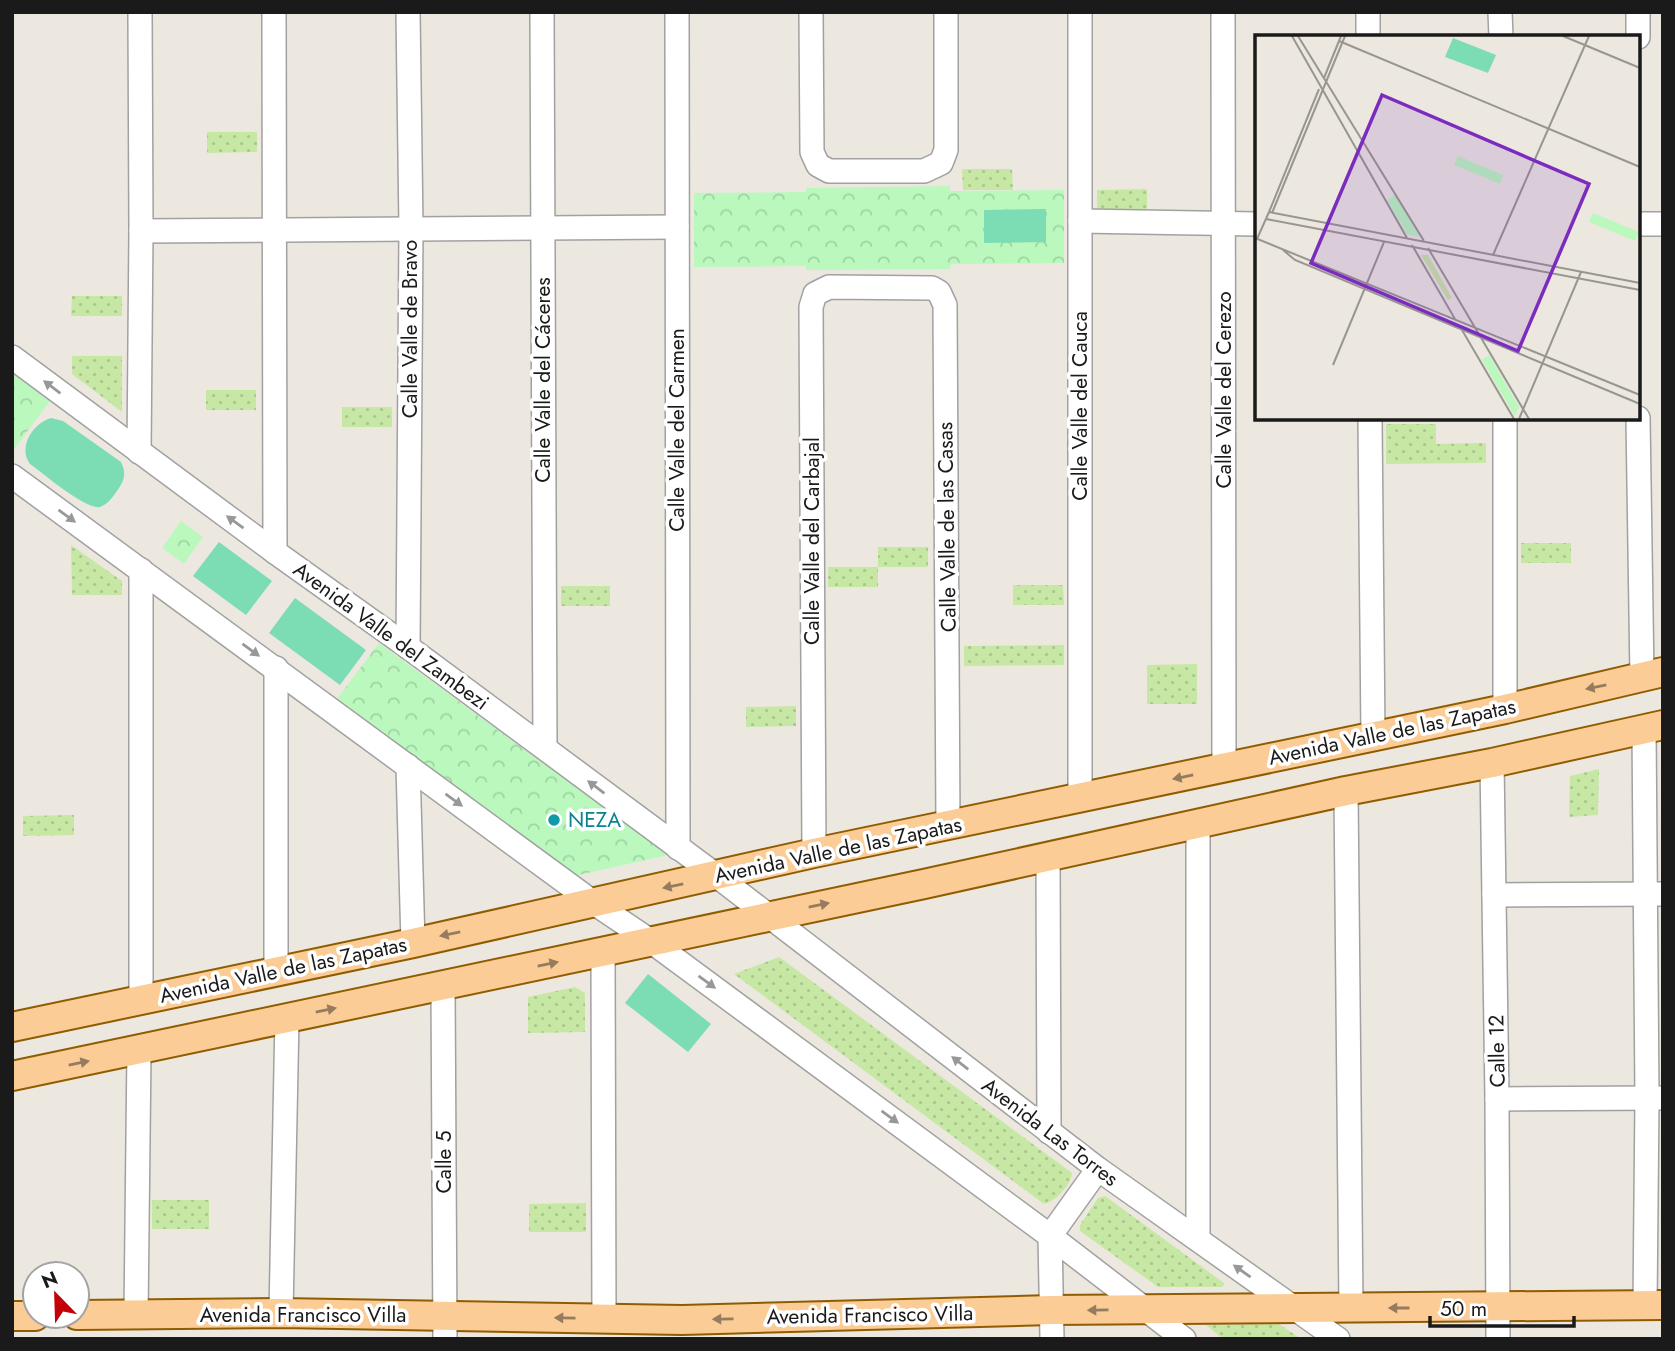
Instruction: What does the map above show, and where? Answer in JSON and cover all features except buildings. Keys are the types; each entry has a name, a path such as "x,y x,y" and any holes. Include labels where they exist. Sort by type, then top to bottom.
{"main road":[{"name":"Avenida Valle de las Zapatas","path":"12,1027 412,943 814,853 1505,709 1652,674"},
{"path":"12,1076 603,953 768,915 1654,727"},
{"name":"Avenida Francisco Villa","path":"91,1315 281,1313 445,1327 604,1318 683,1329 1051,1310 1654,1306"}],"street":[{"path":"139,12 139,452"},
{"path":"274,12 275,552"},
{"name":"Calle Valle de Bravo","path":"408,12 411,228 408,647"},
{"name":"Calle Valle del Cáceres","path":"542,12 545,748"},
{"name":"Calle Valle del Carmen","path":"677,12 678,848"},
{"path":"811,12 814,159 818,165 829,170 877,171 924,171 941,163 945,157 946,12"},
{"name":"Calle Valle del Cauca","path":"1080,12 1080,799"},
{"name":"Calle Valle del Cerezo","path":"1223,12 1224,769"},
{"path":"1368,12 1368,35"},
{"path":"1500,12 1501,35"},
{"path":"1638,12 1638,35"},
{"path":"1080,221 1255,224"},
{"path":"1640,224 1663,223"},
{"path":"141,231 677,227"},
{"name":"Calle Valle del Carbajal","path":"814,853 811,307 815,294 829,288 878,288"},
{"name":"Calle Valle de las Casas","path":"878,288 932,289 939,292 945,305 948,826"},
{"name":"Avenida Valle del Zambezi","path":"12,357 768,915"},
{"path":"1370,420 1373,737"},
{"path":"1505,420 1505,709"},
{"path":"1638,420 1652,674"},
{"path":"12,475 594,903 652,942 1050,1236 1184,1339"},
{"path":"141,569 141,999"},
{"path":"276,668 276,971"},
{"path":"1654,727 1654,1306"},
{"name":"Calle 12","path":"1492,763 1498,1339"},
{"path":"408,766 412,943"},
{"path":"1346,791 1351,1308"},
{"path":"1198,824 1198,1240"},
{"path":"1048,856 1049,1132"},
{"path":"1494,895 1654,894"},
{"name":"Avenida Las Torres","path":"768,915 1098,1169 1338,1339"},
{"path":"603,953 604,1318"},
{"name":"Calle 5","path":"443,986 445,1327"},
{"path":"281,1313 287,1018"},
{"path":"136,1315 139,1050"},
{"path":"1497,1099 1655,1098"},
{"path":"1052,1339 1050,1236 1098,1169"}],"green space":[{"path":"207,132 257,132 257,152 207,153"},
{"path":"962,169 1012,169 1013,190 963,190"},
{"path":"950,186 950,191 1064,190 1064,263 951,264 950,269 806,270 806,266 694,267 694,193"},
{"path":"1147,189 1147,209 1097,210 1097,190"},
{"path":"1046,209 1046,242 984,243 984,210"},
{"path":"72,296 122,296 122,316 71,316"},
{"path":"72,356 122,356 122,412 72,374"},
{"path":"12,373 50,401 12,452"},
{"path":"206,390 256,390 256,410 206,410"},
{"path":"342,407 392,407 392,427 342,427"},
{"path":"51,418 63,421 121,462 123,482 103,506 85,503 30,464 26,450 29,437 38,425"},
{"path":"1386,424 1436,424 1436,444 1486,443 1486,463 1386,464"},
{"path":"181,521 203,537 184,564 162,548"},
{"path":"219,542 272,581 246,615 193,576"},
{"path":"1521,543 1571,543 1571,563 1521,563"},
{"path":"71,545 122,581 122,595 72,595"},
{"path":"878,547 928,547 928,567 878,567"},
{"path":"828,567 878,567 878,587 828,587"},
{"path":"1013,585 1063,585 1064,605 1013,605"},
{"path":"561,586 610,586 610,606 561,606"},
{"path":"295,598 366,650 340,685 269,633"},
{"path":"379,643 668,855 574,876 337,699"},
{"path":"1064,645 1064,665 964,666 964,646"},
{"path":"1197,664 1197,704 1147,704 1147,665"},
{"path":"796,706 796,726 746,727 746,707"},
{"path":"1599,769 1598,815 1569,817 1570,776"},
{"path":"74,815 74,835 23,836 23,816"},
{"path":"779,957 1072,1173 1062,1192 1044,1204 734,974"},
{"path":"648,974 711,1024 688,1052 625,1003"},
{"path":"575,987 585,993 585,1032 528,1033 528,997"},
{"path":"1105,1196 1224,1285 1158,1287 1080,1231 1080,1225 1098,1198"},
{"path":"152,1200 209,1200 209,1229 152,1229"},
{"path":"586,1203 586,1232 529,1232 529,1204"},
{"path":"1279,1324 1301,1339 1223,1339 1206,1325"}],"place":[{"name":"NEZA","path":"554,820"}]}
